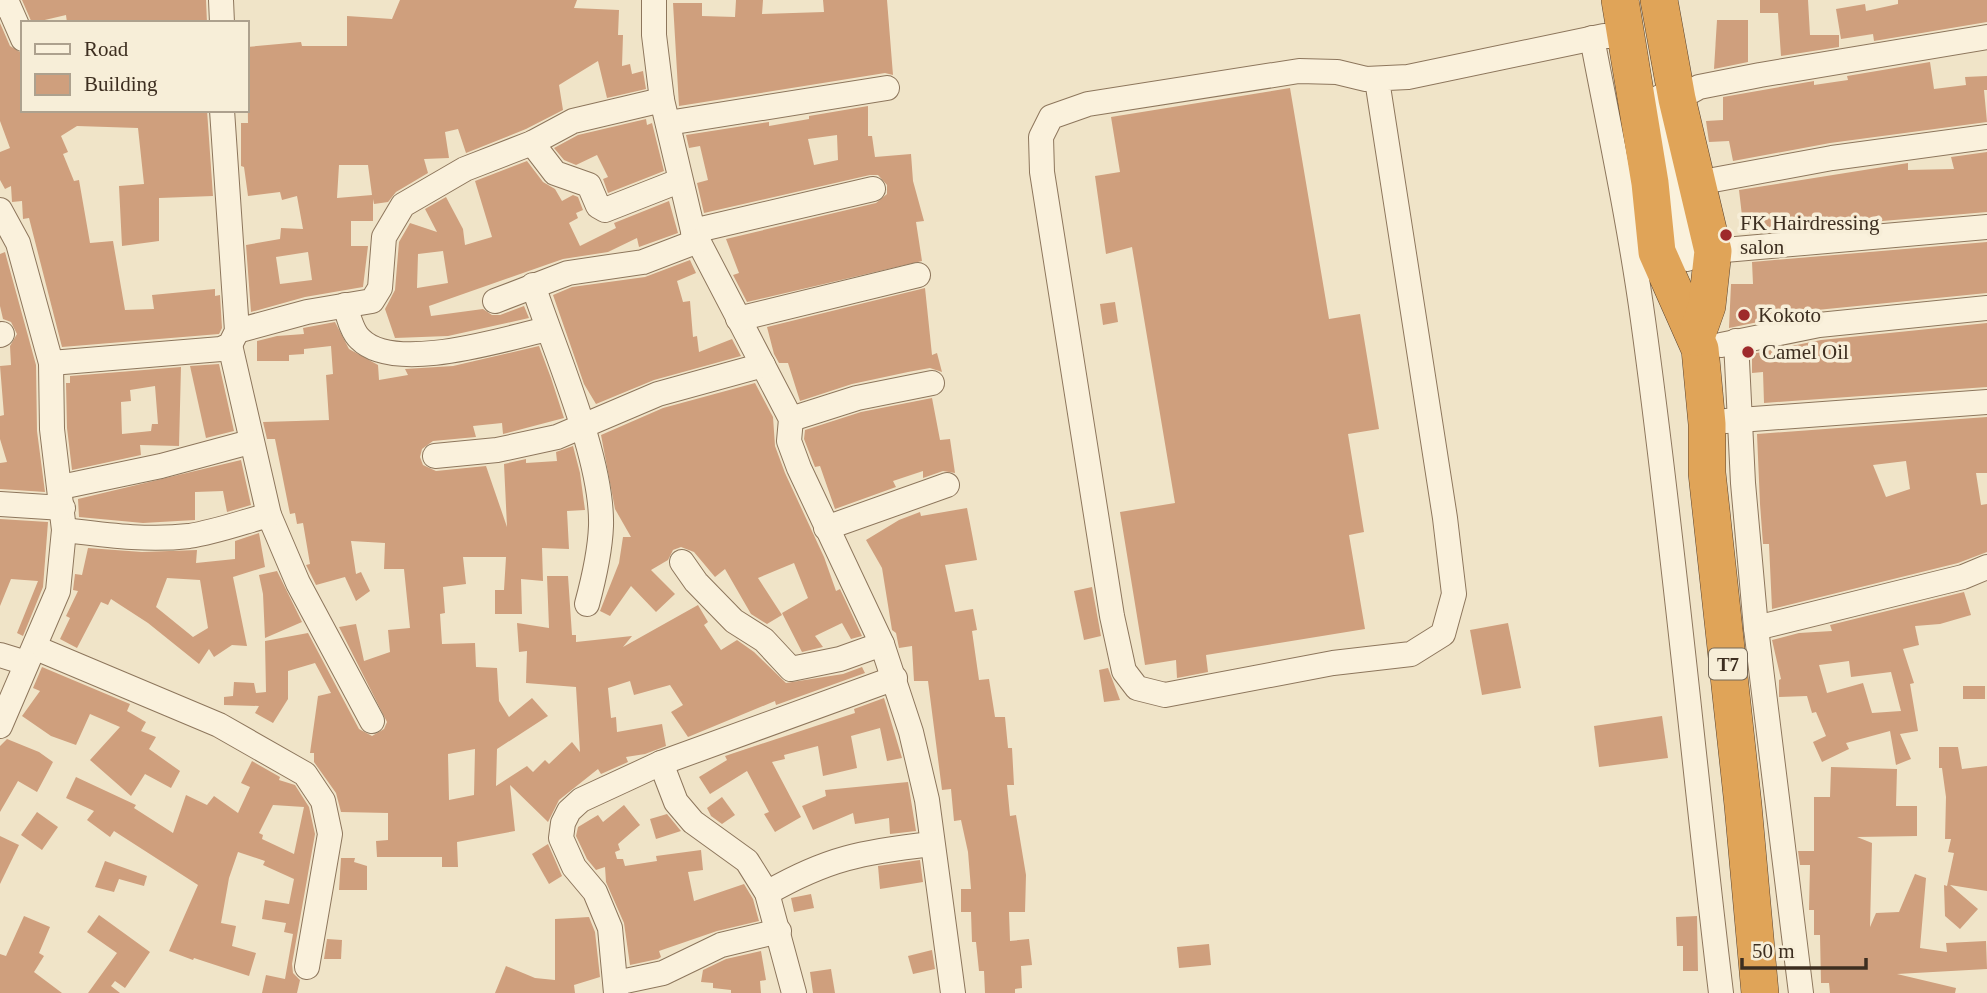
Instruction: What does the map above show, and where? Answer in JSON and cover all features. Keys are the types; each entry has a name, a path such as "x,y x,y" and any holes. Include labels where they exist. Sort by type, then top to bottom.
{"highway":[{"name":"T7","path":"1620,0 1609,37 1650,183 1657,252 1695,267"},
{"name":"T7","path":"1659,0 1677,99 1697,183 1695,267 1698,343 1723,421 1707,473 1743,805 1760,993"}],"street":[{"path":"6,0 21,34"},
{"path":"221,0 222,21"},
{"path":"654,0 654,35 665,112 679,181 695,236 791,419 789,441 895,678 927,800 947,991"},
{"path":"1644,0 1695,267 1987,227"},
{"path":"1377,80 1447,530 1454,594 1443,634 1411,654 1333,663 1165,695 1137,688 1124,671 1097,534 1042,172 1041,137 1051,117 1088,104 1298,71 1327,71 1377,80 1408,77 1609,37 1671,534 1684,686 1721,993"},
{"path":"1677,99 1699,87 1987,37"},
{"path":"51,363 213,350 233,338 345,305 362,305 377,296 384,237 403,205 465,169 532,143 573,121 887,88"},
{"path":"222,112 233,338 250,442 269,515 298,583 372,721"},
{"path":"1697,183 1832,158 1987,137"},
{"path":"532,143 555,173 589,185 598,205 605,210 679,181"},
{"path":"495,301 533,285 581,270 643,262 695,236 873,189"},
{"path":"0,209 18,243 51,363 52,429 63,508 58,591 0,726"},
{"path":"738,319 918,275"},
{"path":"533,285 598,488 601,525 597,565 587,604"},
{"path":"345,305 359,339 375,350 389,354 445,350 547,330"},
{"path":"1698,343 1736,341 1819,325 1987,309"},
{"path":"1736,341 1723,421 1756,628 1801,993"},
{"path":"435,456 535,444 581,429 658,394 763,365"},
{"path":"791,419 857,398 932,383"},
{"path":"1723,421 1987,402"},
{"path":"63,508 161,466 250,442"},
{"path":"826,528 947,485"},
{"path":"0,504 63,508 126,537 192,536 269,515"},
{"path":"682,562 696,582 734,621 764,640 791,669 841,659 882,644"},
{"path":"1756,628 1962,577 1987,567"},
{"path":"0,655 31,655 219,725 305,774 323,801 330,834 307,967"},
{"path":"779,931 721,945 663,972 616,988 610,928 595,892 574,867 561,838 563,823 581,800 661,763 895,678"},
{"path":"661,763 676,802 693,822 747,861 767,893 794,993"},
{"path":"767,893 795,877 851,855 932,844"}],"building":[{"path":"22,0 206,0 207,21 67,21 66,15 31,21"},
{"path":"400,0 577,0 574,8 619,10 618,35 623,35 622,66 630,64 632,74 643,71 646,89 607,98 598,61 559,85 563,110 526,129 466,153 458,129 445,132 449,158 424,159 428,173 396,192 388,202 374,204 373,199 373,221 351,221 351,246 368,246 363,287 305,297 251,312 246,245 280,239 281,228 303,229 297,196 282,200 280,192 248,196 244,167 241,166 241,123 248,123 248,47 301,42 302,46 347,46 347,16 392,19","holes":["339,165 368,165 372,195 337,198","308,252 312,280 280,284 276,257"]},
{"path":"736,0 763,0 762,14 824,12 823,0 887,0 893,75 885,73 679,106 673,3 702,3 702,16 735,17"},
{"path":"1760,0 1808,0 1810,35 1839,35 1839,47 1781,56 1778,13 1760,13"},
{"path":"1898,0 1987,0 1987,22 1874,41 1873,34 1841,39 1836,9 1865,4 1866,11 1898,4"},
{"path":"1717,20 1748,20 1748,62 1714,69"},
{"path":"0,23 10,46 21,53 21,112 207,112 213,196 159,198 159,241 122,246 119,186 144,184 138,128 77,126 61,136 68,152 63,154 74,181 79,180 90,243 113,241 125,310 154,309 152,295 215,289 215,296 220,295 222,328 219,334 62,347 29,218 23,219 22,201 12,202 11,186 5,189 0,180 0,152 10,148 0,121"},
{"path":"1930,62 1934,89 1966,85 1965,77 1987,76 1987,90 1984,90 1987,122 1830,143 1733,161 1729,141 1709,142 1706,121 1723,120 1723,97 1814,81 1814,85 1848,80 1847,76"},
{"path":"1290,88 1329,319 1360,314 1379,429 1348,434 1364,532 1349,535 1365,629 1206,655 1208,672 1177,678 1176,660 1145,665 1120,512 1175,503 1132,247 1106,254 1095,176 1120,172 1111,117"},
{"path":"868,106 868,136 872,136 875,157 911,154 913,181 924,221 916,222 922,261 747,302 733,275 739,273 726,239 876,203 887,194 887,185 878,175 870,175 704,213 697,183 708,180 700,146 689,148 686,135 769,122 769,126 809,119 809,116","holes":["837,135 838,160 814,165 808,139"]},
{"path":"646,119 647,125 652,123 664,171 608,193 603,179 608,177 597,155 576,165 564,160 554,148 578,135"},
{"path":"1987,152 1987,212 1744,233 1739,190 1908,163 1908,170 1954,169 1951,157"},
{"path":"527,161 543,182 555,189 562,201 573,195 578,197 583,210 576,213 578,218 569,223 580,246 616,228 614,223 669,201 678,233 639,247 637,238 608,252 563,259 429,306 431,316 483,309 492,315 500,315 524,306 529,318 448,336 395,338 385,309 395,290 399,242 410,223 437,232 425,209 446,197 463,229 465,245 492,237 475,181","holes":["443,251 448,283 417,288 418,254"]},
{"path":"1987,242 1987,293 1817,310 1729,328 1731,284 1753,284 1752,262"},
{"path":"5,252 36,365 37,431 45,492 0,489 0,463 7,462 0,439 0,416 4,415 0,366 11,365 10,346 17,334 11,322 3,319 0,306 0,254"},
{"path":"690,260 696,273 677,281 683,302 690,301 693,337 697,336 699,352 732,339 741,356 654,380 596,404 584,384 553,295 572,287 645,277"},
{"path":"925,288 932,355 937,353 942,372 930,368 908,372 852,384 800,401 788,363 779,363 774,354 767,327"},
{"path":"1115,302 1118,322 1103,325 1100,304"},
{"path":"335,322 349,349 378,365 379,380 408,375 405,369 453,366 539,346 564,418 503,434 502,423 473,426 476,437 433,441 422,449 420,457 423,465 436,471 486,466 507,527 504,464 526,459 526,463 557,461 556,452 573,446 580,473 585,510 567,511 569,549 542,548 543,581 521,579 522,614 495,614 495,590 504,590 506,557 463,557 466,584 443,587 445,613 440,614 442,644 475,643 476,667 497,668 499,701 509,717 532,698 548,716 497,749 496,786 527,766 533,772 545,760 549,764 572,742 580,752 576,687 526,683 527,651 519,652 517,623 549,628 547,576 568,576 572,635 576,635 576,642 632,636 623,647 698,605 708,622 704,625 721,650 737,640 754,652 786,683 843,674 862,667 865,673 776,705 775,701 688,737 671,712 683,705 670,685 634,695 630,681 608,688 611,718 616,717 617,732 662,724 666,746 645,754 626,757 628,762 601,774 598,769 559,800 548,822 510,785 515,831 457,842 458,867 442,867 442,857 377,857 376,841 388,840 388,813 341,812 336,793 314,762 314,753 310,753 318,696 331,693 315,663 288,671 288,699 273,723 255,713 259,706 224,705 224,697 233,696 234,682 254,683 256,693 266,692 265,641 308,633 359,729 372,736 384,729 387,722 339,627 356,624 364,661 390,652 388,630 410,628 404,569 384,569 385,543 351,541 356,574 361,572 370,591 356,601 345,577 316,585 306,565 310,564 303,523 297,524 295,513 290,514 275,439 267,439 263,422 329,420 326,375 333,374 331,346 304,349 304,354 289,355 289,361 257,361 257,341 304,334 303,328","holes":["475,749 474,795 449,800 448,754"]},
{"path":"1987,323 1987,387 1764,403 1763,372 1752,373 1752,354 1821,340"},
{"path":"219,364 234,431 206,438 190,366"},
{"path":"181,367 179,446 140,445 141,455 72,470 66,383 70,383 70,376","holes":["155,386 158,424 152,424 151,431 122,434 121,402 131,401 130,390"]},
{"path":"755,383 773,417 775,446 785,473 824,557 836,591 840,589 862,636 851,639 842,623 815,636 823,647 802,652 782,613 808,598 794,563 758,578 782,615 767,624 751,614 725,569 715,577 694,552 681,547 673,550 668,560 651,570 675,594 656,612 631,586 610,616 600,611 619,563 623,537 631,537 615,509 601,435 663,408"},
{"path":"932,398 940,440 950,439 955,473 943,471 923,478 923,471 893,481 896,487 835,509 820,466 815,467 804,439 805,430 861,412"},
{"path":"1987,417 1987,473 1976,473 1981,505 1987,504 1987,552 1958,563 1772,609 1769,544 1763,544 1757,434","holes":["1906,461 1910,489 1886,497 1873,465"]},
{"path":"241,460 251,505 227,512 223,491 195,492 195,520 143,523 79,517 78,499"},
{"path":"967,508 977,560 945,565 955,612 973,609 977,630 972,631 979,680 989,679 995,717 1005,717 1008,748 1012,748 1014,785 1007,785 1010,816 1016,815 1026,875 1025,912 1009,912 1010,941 1029,939 1032,965 1021,966 1022,988 1015,989 1015,993 985,993 984,971 979,971 976,942 972,942 971,912 961,912 961,889 971,889 968,852 961,820 954,821 951,789 942,790 928,681 914,681 912,646 899,648 896,633 892,630 882,568 866,540 899,520 920,512 921,516"},
{"path":"0,519 48,522 43,587 23,636 17,633 38,581 11,579 0,606"},
{"path":"259,533 265,567 233,577 247,646 232,645 214,657 209,649 199,664 148,623 111,599 108,605 101,602 77,648 60,639 70,618 66,616 78,591 73,590 75,574 82,575 88,548 142,552 197,550 196,563 235,559 235,541","holes":["167,578 200,580 208,628 193,637 156,607"]},
{"path":"277,571 302,622 265,638 263,594 259,575"},
{"path":"1092,587 1101,636 1084,640 1074,591"},
{"path":"1964,592 1971,615 1940,624 1915,626 1919,645 1903,649 1914,683 1910,684 1918,731 1900,734 1911,759 1896,765 1890,731 1846,743 1849,749 1822,762 1813,742 1826,736 1816,712 1812,713 1807,696 1779,697 1781,679 1772,640 1799,633 1832,631 1830,625","holes":["1849,661 1851,677 1891,672 1901,711 1872,713 1863,683 1827,693 1819,665"]},
{"path":"1508,623 1521,688 1482,695 1470,630"},
{"path":"42,667 130,704 127,711 146,722 141,731 156,737 149,749 180,771 171,788 145,774 131,796 90,760 120,727 90,714 76,745 51,736 22,716 40,691 33,688"},
{"path":"1108,668 1120,700 1104,702 1099,670"},
{"path":"1963,686 1985,686 1985,699 1963,699"},
{"path":"884,698 902,758 887,761 880,728 851,736 857,768 823,776 818,746 784,755 785,759 772,762 801,817 775,832 764,814 769,812 747,771 710,794 699,777 727,760 725,756 855,713 854,709"},
{"path":"1662,716 1668,758 1599,767 1594,726"},
{"path":"7,739 39,752 53,762 37,792 18,781 0,812 0,746"},
{"path":"1939,747 1958,747 1962,769 1987,766 1987,891 1950,885 1978,909 1960,929 1945,916 1944,885 1947,886 1954,853 1948,852 1951,839 1945,839 1946,797 1942,768 1939,768"},
{"path":"252,761 280,777 279,780 295,785 309,807 315,834 292,964 293,973 300,980 297,993 262,993 266,975 285,979 293,934 284,932 286,923 262,919 265,900 289,904 294,879 263,865 265,861 238,852 229,878 221,923 236,926 232,946 256,953 249,976 194,958 193,960 169,951 198,885 114,831 110,837 87,820 94,811 66,798 76,777 136,805 134,808 173,833 186,795 207,805 214,796 238,813 250,787 241,783","holes":["273,805 304,807 294,854 262,839 263,835 259,833"]},
{"path":"1831,767 1897,769 1896,806 1917,806 1917,836 1857,837 1872,843 1870,927 1876,913 1899,912 1915,874 1926,878 1920,948 1947,952 1946,943 1986,941 1987,969 1897,974 1956,988 1955,993 1830,993 1829,983 1821,983 1820,935 1814,935 1814,910 1809,910 1810,865 1800,865 1798,851 1814,851 1814,797 1830,797"},
{"path":"908,782 916,831 890,834 889,818 855,824 853,813 813,830 802,806 826,796 825,790"},
{"path":"722,797 735,815 722,824 711,816 707,808"},
{"path":"624,805 640,825 618,844 620,850 615,852 617,859 623,859 625,866 657,861 656,856 701,850 703,870 688,872 694,901 744,884 753,899 759,921 717,931 659,951 661,957 658,959 630,965 624,923 606,882 605,867 596,870 587,859 576,836 578,827 598,815 603,822"},
{"path":"37,812 58,827 42,850 21,835"},
{"path":"667,814 681,831 656,839 650,819"},
{"path":"0,836 19,845 0,884"},
{"path":"548,844 562,876 549,884 532,854"},
{"path":"341,858 355,858 354,862 367,866 367,890 339,890"},
{"path":"920,860 923,882 880,889 878,866"},
{"path":"105,861 147,876 144,886 119,879 114,892 95,887"},
{"path":"811,894 814,908 794,912 791,898"},
{"path":"99,915 150,952 125,988 115,981 111,986 120,993 88,993 117,953 87,932"},
{"path":"24,916 50,927 39,953 44,956 34,972 62,993 0,993 0,954 6,956"},
{"path":"1697,916 1698,971 1683,971 1683,946 1677,946 1676,917"},
{"path":"589,917 595,932 600,977 574,985 575,993 495,993 506,966 535,978 555,980 555,919"},
{"path":"327,939 342,940 341,959 324,959"},
{"path":"1209,944 1211,965 1179,968 1177,947"},
{"path":"932,950 935,969 913,974 908,956"},
{"path":"761,951 766,980 760,981 761,993 731,993 731,990 713,988 713,983 701,982 703,970 726,959"},
{"path":"831,969 835,993 813,993 810,972"}],"place":[{"name":"FK Hairdressing salon","path":"1726,235"},
{"name":"Kokoto","path":"1744,315"},
{"name":"Camel Oil","path":"1748,352"}]}
